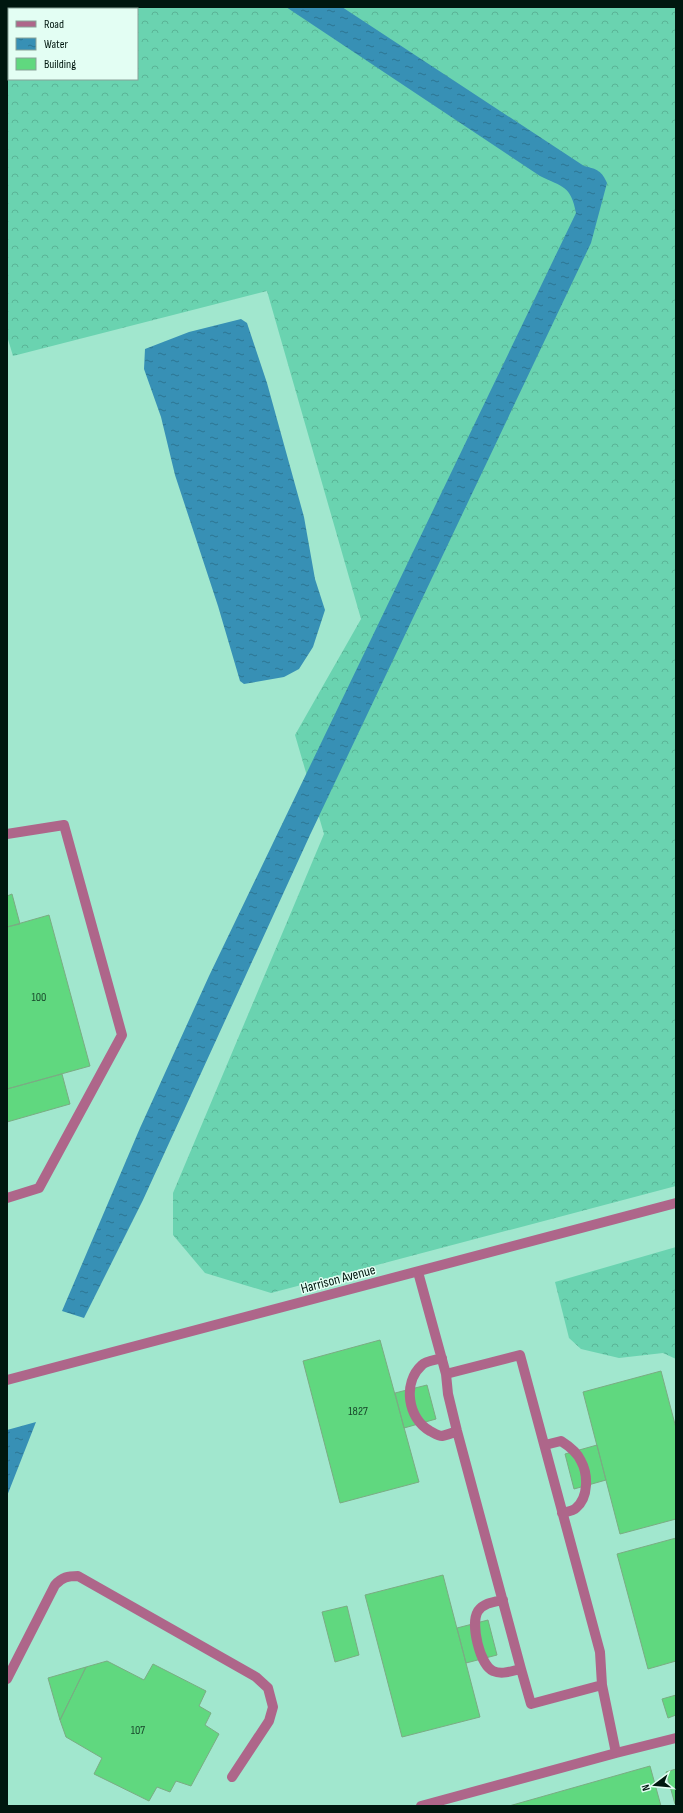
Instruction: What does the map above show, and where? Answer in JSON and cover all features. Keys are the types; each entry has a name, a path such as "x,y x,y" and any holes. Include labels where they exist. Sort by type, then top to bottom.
{"street":[{"path":"7,834 64,825 122,1035 39,1188 7,1198"},
{"name":"Harrison Avenue","path":"7,1380 676,1203"},
{"path":"418,1272 446,1374 448,1394 457,1431 503,1600 520,1669 531,1704 602,1685"},
{"path":"446,1374 520,1355 600,1652 602,1685 616,1753"},
{"path":"442,1358 423,1364 417,1370 410,1392 410,1403 417,1419 429,1431 442,1436 457,1431"},
{"path":"545,1445 561,1441 569,1446 582,1461 586,1477 586,1489 581,1502 576,1509 562,1513"},
{"path":"7,1679 55,1585 60,1579 67,1576 78,1576 256,1677 268,1688 273,1707 269,1721 232,1777"},
{"path":"503,1600 485,1605 478,1610 474,1622 474,1628 482,1656 488,1668 493,1671 504,1673 520,1669"},
{"path":"422,1806 676,1738"}],"green space":[{"path":"7,7 676,7 676,1186 271,1293 205,1273 173,1235 173,1193 324,834 295,735 361,619 267,291 13,356 7,336"},
{"path":"676,1247 676,1359 663,1353 619,1358 581,1349 569,1338 555,1282"}],"water":[{"path":"286,7 342,7 584,166 598,171 607,183 591,243 310,835 143,1200 84,1318 62,1311 140,1128 209,976 576,213 572,197 565,188 540,176"},
{"path":"241,319 247,323 267,383 304,517 315,579 325,610 313,647 299,669 284,677 244,684 240,681 218,606 175,475 161,417 144,369 145,349 189,332"},
{"path":"36,1422 7,1496 7,1430"}],"building":[{"path":"12,894 20,924 7,927 7,896"},
{"path":"49,915 90,1066 7,1089 7,927"},
{"path":"62,1074 70,1104 7,1122 7,1089"},
{"path":"380,1340 419,1482 340,1503 303,1361"},
{"path":"661,1371 676,1428 676,1519 620,1534 583,1392"},
{"path":"427,1385 436,1419 404,1428 395,1393"},
{"path":"597,1445 606,1480 574,1489 565,1454"},
{"path":"676,1538 676,1661 648,1669 617,1554"},
{"path":"443,1575 480,1717 402,1737 365,1595"},
{"path":"347,1606 359,1655 335,1662 322,1612"},
{"path":"488,1620 497,1655 466,1663 457,1628"},
{"path":"107,1661 144,1680 153,1664 206,1691 199,1706 211,1713 205,1725 219,1734 191,1786 176,1781 170,1792 157,1787 149,1801 94,1774 102,1758 66,1737 60,1720 86,1667"},
{"path":"86,1667 60,1720 48,1678"},
{"path":"676,1695 676,1715 668,1718 662,1699"},
{"path":"650,1766 661,1806 509,1806"},
{"path":"676,1769 676,1804 675,1804 666,1772"}]}
